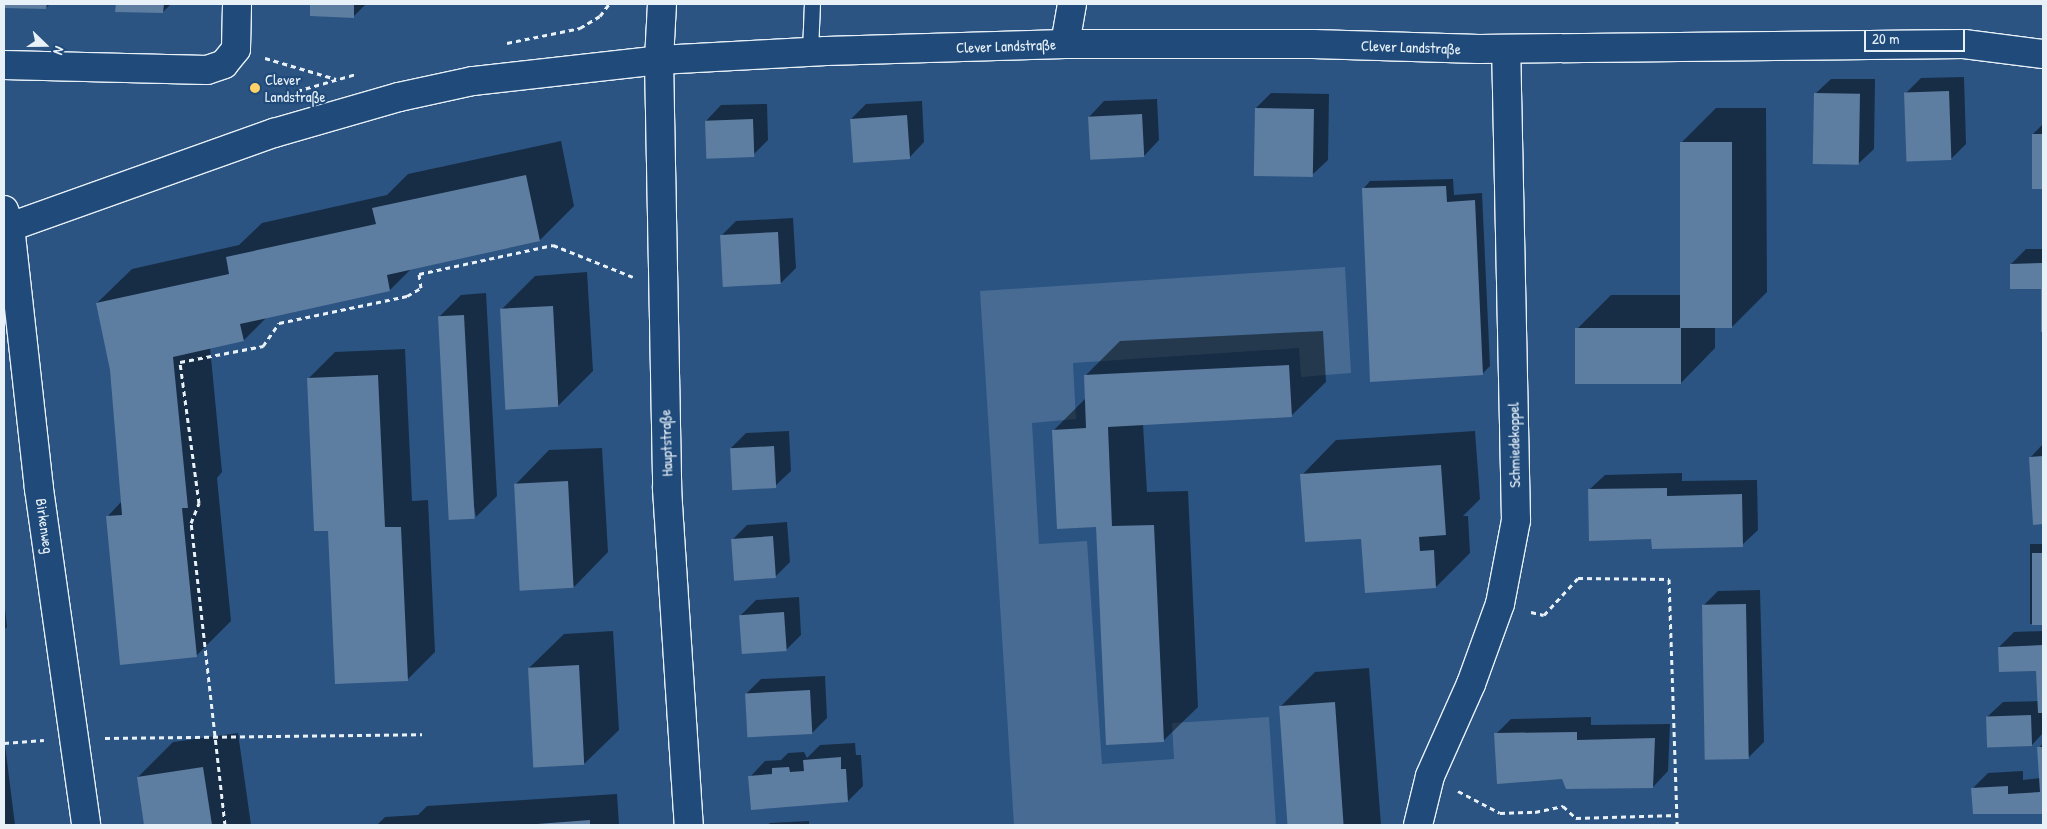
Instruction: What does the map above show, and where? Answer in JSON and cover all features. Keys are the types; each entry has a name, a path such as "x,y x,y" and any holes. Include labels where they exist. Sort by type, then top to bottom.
{"street":[{"path":"4,65 207,70 224,64 236,49 237,4"},
{"name":"Hauptstraße","path":"662,4 658,60 661,288 667,488 689,825"},
{"path":"1065,44 1072,4"},
{"name":"Clever Landstraße","path":"6,222 274,133 399,97 473,82 658,60 810,52 1065,44 1506,48 1964,44 2043,54"},
{"name":"Schmiedekoppel","path":"1418,825 1430,776 1472,684 1500,604 1516,520 1506,48"},
{"name":"Birkenweg","path":"6,222 86,825"}],"lane":[{"path":"810,52 812,4"}],"path":[{"path":"236,49 345,81"},
{"path":"225,825 191,523 199,503 180,362 263,346 279,323 407,296 421,288 419,274 553,245 661,288"},
{"path":"1500,604 1544,615 1578,578 1670,579 1677,825"},
{"path":"4,743 74,738 422,734"},
{"path":"1430,776 1500,813 1535,812 1563,806 1576,818 1677,814"}],"shaded area":[{"path":"1345,267 1351,373 1301,377 1299,348 1073,363 1076,419 1032,423 1039,544 1087,541 1102,764 1174,759 1172,723 1269,717 1276,825 1014,825 980,291"}],"building":[{"path":"4,4 47,4 46,9 4,8"},
{"path":"116,4 164,4 163,13 115,12"},
{"path":"310,4 354,4 354,18 310,16"},
{"path":"1949,91 1951,160 1906,162 1904,93"},
{"path":"1814,93 1860,94 1859,165 1813,164"},
{"path":"1255,108 1314,109 1313,177 1254,176"},
{"path":"1142,114 1144,157 1090,160 1088,117"},
{"path":"907,115 910,159 853,163 850,119"},
{"path":"753,119 754,157 706,159 705,121"},
{"path":"2032,134 2043,134 2043,189 2032,189"},
{"path":"1680,142 1732,142 1732,328 1680,328"},
{"path":"526,175 540,241 387,275 390,291 240,324 244,341 173,357 188,508 182,508 197,657 120,665 106,516 122,515 110,370 96,303 229,274 226,257 376,224 372,208"},
{"path":"1446,186 1447,202 1475,200 1483,375 1370,382 1362,188"},
{"path":"778,232 781,284 723,287 720,235"},
{"path":"2043,263 2043,332 2041,332 2041,289 2010,289 2010,264"},
{"path":"553,306 558,407 505,410 500,309"},
{"path":"464,315 475,519 449,520 438,316"},
{"path":"1575,328 1681,328 1681,384 1575,384"},
{"path":"1289,365 1292,417 1108,427 1112,526 1154,525 1164,742 1106,745 1096,527 1057,529 1052,430 1086,428 1084,375"},
{"path":"378,375 385,527 401,527 408,681 335,684 328,531 314,531 307,378"},
{"path":"774,446 776,488 732,490 730,448"},
{"path":"2043,456 2043,524 2033,525 2029,457"},
{"path":"1441,465 1446,535 1419,537 1420,551 1434,550 1436,588 1365,593 1361,539 1305,542 1300,474"},
{"path":"568,481 574,588 520,591 514,484"},
{"path":"1667,488 1667,496 1742,494 1743,547 1652,549 1651,539 1589,541 1588,489"},
{"path":"773,536 776,578 734,581 731,539"},
{"path":"2032,553 2043,553 2043,625 2032,625"},
{"path":"1746,604 1749,759 1705,760 1702,605"},
{"path":"784,612 787,651 742,654 739,615"},
{"path":"2043,645 2043,713 2038,713 2036,671 1999,672 1998,647"},
{"path":"579,665 584,765 533,768 528,668"},
{"path":"810,690 812,734 747,737 745,693"},
{"path":"1335,702 1344,825 1287,825 1279,706"},
{"path":"2031,715 2032,746 1987,748 1986,717"},
{"path":"1577,732 1577,740 1655,738 1653,788 1566,789 1562,779 1497,784 1494,733"},
{"path":"2037,747 2043,747 2043,814 1973,814 1971,788 2008,786 2008,794 2040,792"},
{"path":"841,757 841,769 846,769 848,802 751,810 748,776 772,774 772,768 789,767 790,772 804,771 803,760"},
{"path":"203,767 212,825 144,825 137,777"},
{"path":"590,820 590,825 537,825 537,824"}],"place":[{"name":"Clever Landstraße","path":"255,88"}]}
